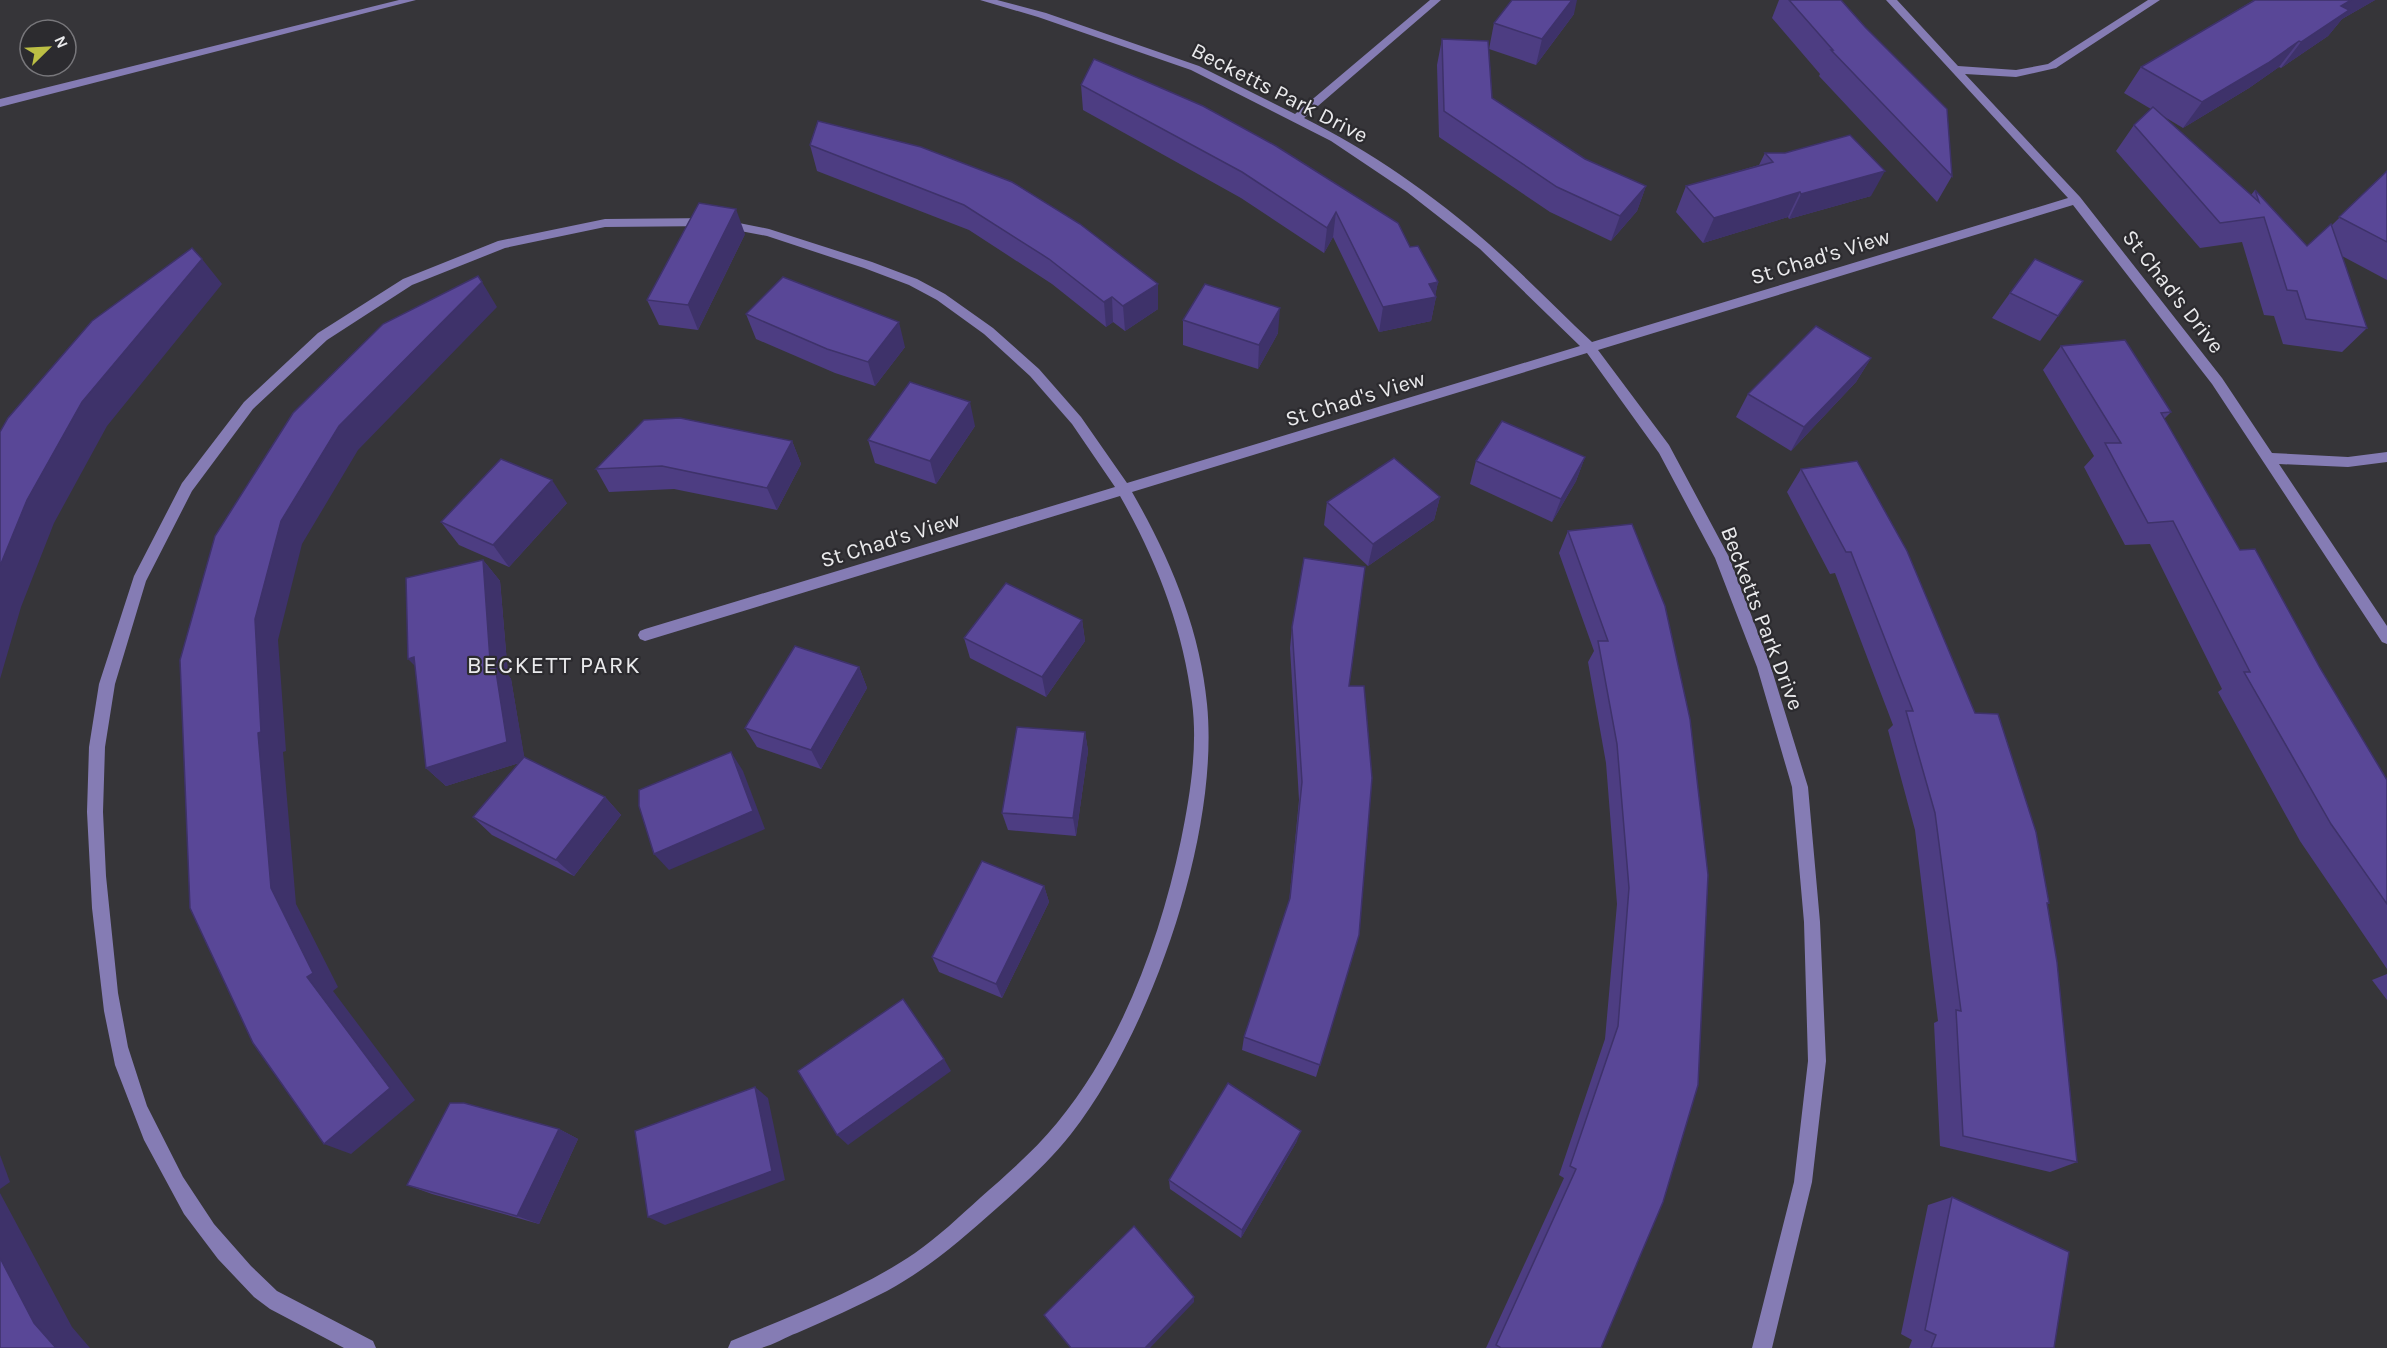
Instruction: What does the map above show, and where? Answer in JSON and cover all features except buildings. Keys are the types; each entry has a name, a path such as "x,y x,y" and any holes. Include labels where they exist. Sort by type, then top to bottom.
{"street":[{"path":"0,103 411,0"},
{"name":"Becketts Park Drive","path":"985,0 1042,15 1195,68 1335,138 1411,189 1484,246 1590,348 1664,449 1722,557 1764,667 1800,787 1812,922 1817,1061 1803,1182 1762,1348"},
{"path":"1297,118 1436,0"},
{"name":"St Chad's Drive","path":"1890,0 2076,200 2217,381 2387,638"},
{"path":"1955,69 2002,74 2041,71 2155,0"},
{"name":"St Chad's View","path":"645,635 1125,491 2076,200"},
{"path":"366,1348 343,1338 267,1295 214,1243 169,1173 127,1077 110,996 99,891 96,803 100,720 107,681 135,585 162,526 198,468 244,409 285,366 325,332 428,272 485,250 534,235 599,224 661,221 722,223 775,235 905,278 941,297 981,325 1038,376 1088,434 1125,491 1153,542 1177,600 1190,647 1200,705 1200,782 1185,856 1162,942 1129,1020 1095,1082 1065,1127 1018,1176 916,1264 805,1319 738,1348"},
{"path":"2268,458 2348,462 2387,457"}],"district":[{"name":"BECKETT PARK","path":"554,665"}]}
